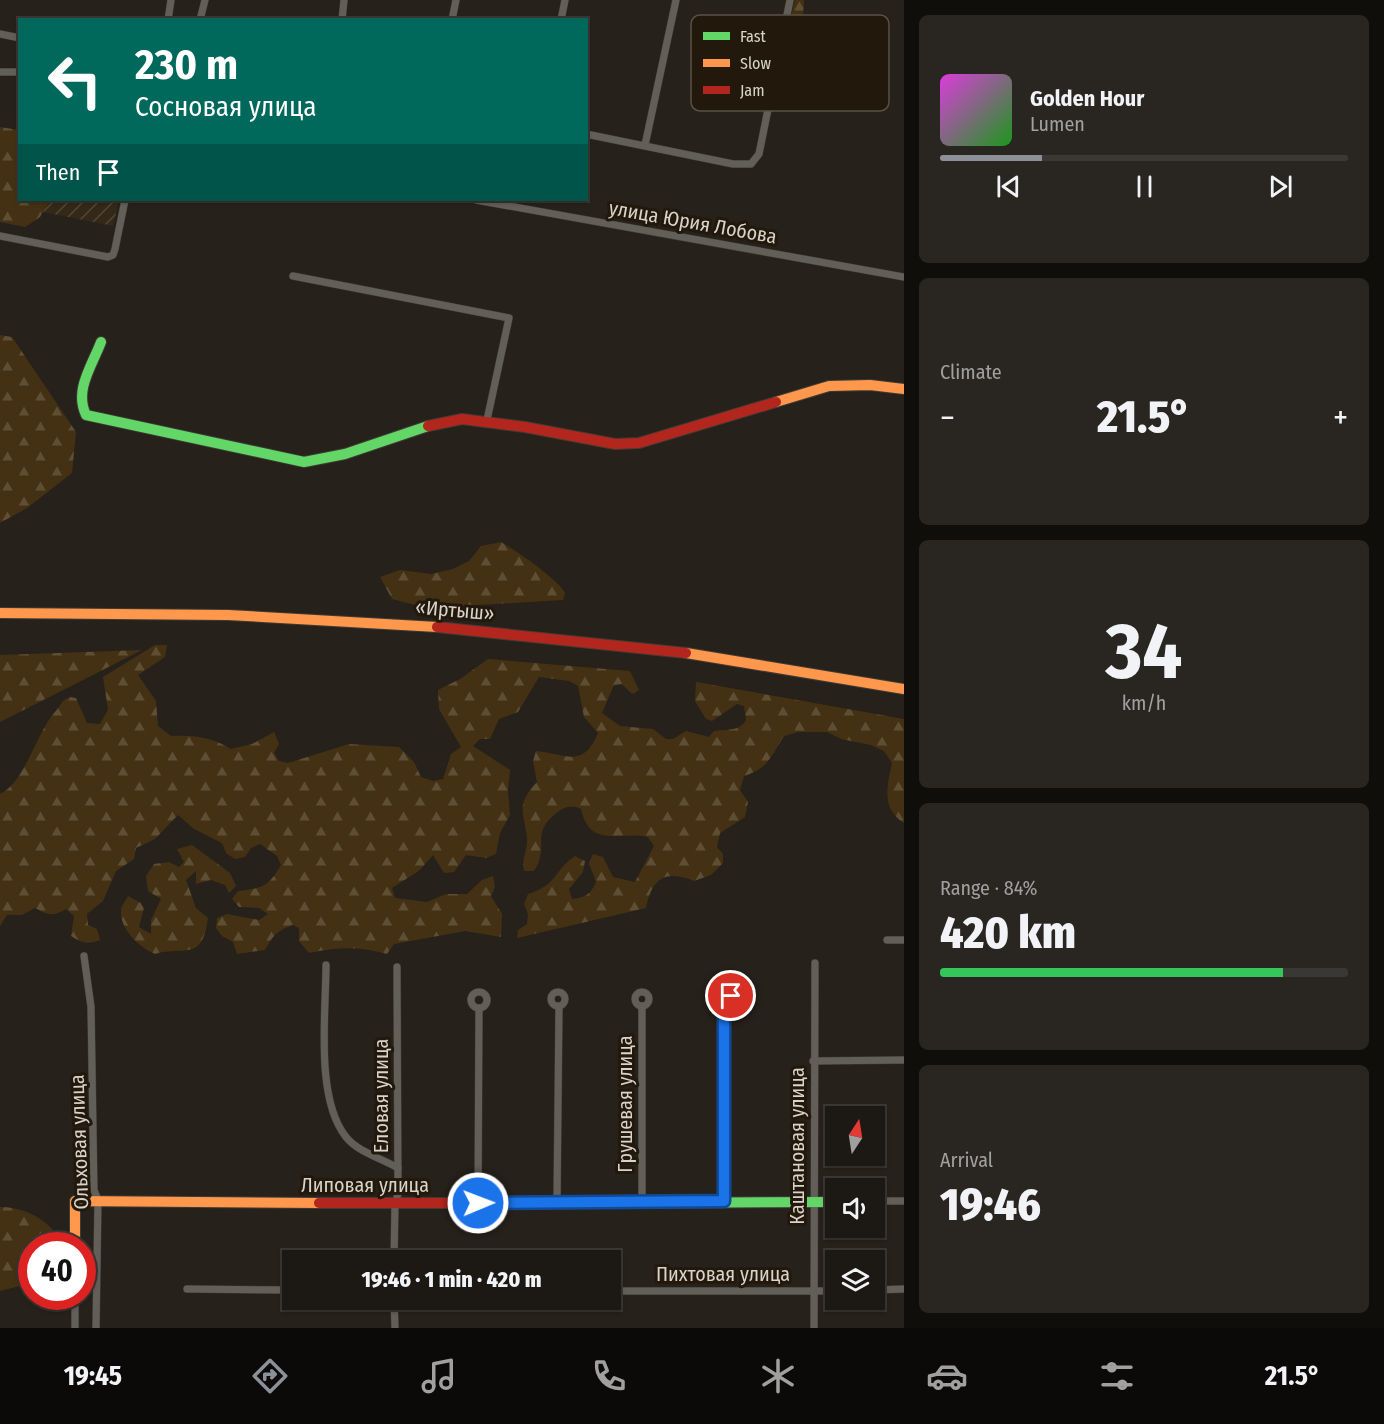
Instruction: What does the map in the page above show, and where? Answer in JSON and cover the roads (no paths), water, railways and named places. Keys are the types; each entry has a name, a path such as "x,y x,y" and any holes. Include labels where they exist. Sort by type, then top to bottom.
{"main road":[{"path":"101,342 80,397 82,409 86,415 304,462 322,459 437,423 462,419 488,420 615,444 639,443 829,386 870,385 904,389"},
{"name":"«Иртыш»","path":"0,614 333,619 470,628 657,648 904,689"},
{"name":"Липовая улица","path":"75,1232 75,1201 98,1200 395,1204 557,1201 825,1202"}],"street":[{"path":"168,18 171,0"},
{"path":"200,18 205,0"},
{"path":"342,18 344,0"},
{"path":"452,18 456,0"},
{"path":"561,18 565,0"},
{"path":"645,146 676,0"},
{"path":"787,15 790,0"},
{"path":"0,34 18,38"},
{"path":"0,72 18,72"},
{"path":"588,134 734,164 751,164 759,154 768,111"},
{"path":"0,236 108,257 113,255 115,249 125,201"},
{"name":"улица Юрия Лобова","path":"483,201 904,277"},
{"path":"293,276 510,318 488,420"},
{"path":"887,940 904,940"},
{"name":"Ольховая улица","path":"84,956 91,1007 94,1190 98,1200 96,1328"},
{"name":"Каштановая улица","path":"814,1328 815,963"},
{"path":"326,965 327,1085 336,1116 345,1136 354,1145 398,1167"},
{"name":"Еловая улица","path":"394,1250 395,1204 398,1194 397,967"},
{"path":"557,1201 559,1006"},
{"name":"Грушевая улица","path":"642,1006 642,1202"},
{"path":"724,1006 724,1201"},
{"path":"478,1203 479,1008"},
{"path":"813,1061 904,1060"},
{"path":"885,1202 904,1201"},
{"path":"187,1289 282,1290"},
{"path":"885,1290 904,1289"},
{"name":"Пихтовая улица","path":"621,1291 825,1291"},
{"path":"75,1310 75,1328"},
{"path":"394,1310 395,1328"}]}
